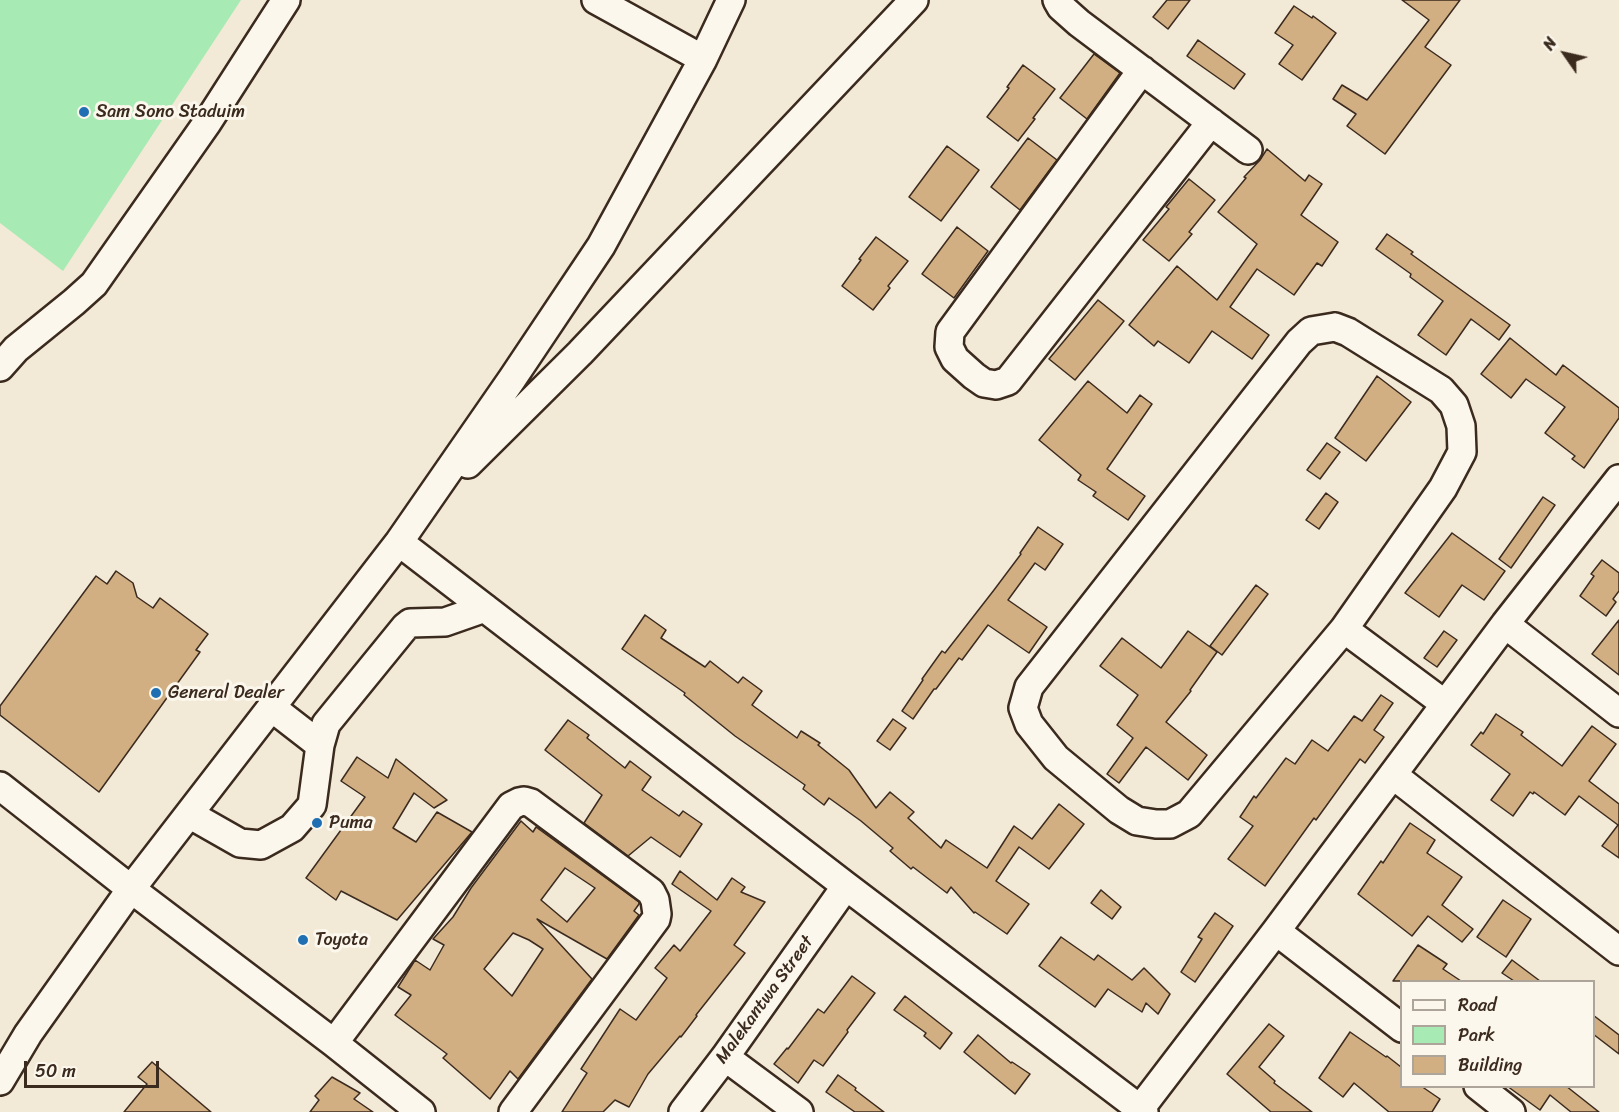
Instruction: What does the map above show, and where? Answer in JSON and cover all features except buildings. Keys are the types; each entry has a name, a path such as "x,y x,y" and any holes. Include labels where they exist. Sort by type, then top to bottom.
{"street":[{"path":"0,367 16,349 94,284 207,123 286,0"},
{"path":"596,0 703,59"},
{"path":"0,1081 28,1034 131,889 430,500 601,246 703,59 731,0"},
{"path":"430,500 572,361 914,0"},
{"path":"1057,0 1061,7 1079,23 1248,150"},
{"path":"1142,70 950,332 949,347 955,359 974,376 984,383 996,385 1008,381 1211,122"},
{"path":"1335,327 1348,332 1441,390 1454,405 1461,426 1462,452 1443,488 1344,629 1189,814 1170,824 1137,821 1119,810 1056,758 1029,724 1023,708 1029,687 1299,342 1311,331 1335,327"},
{"path":"399,542 846,886 1142,1110 1505,624 1618,480"},
{"path":"189,814 240,843 261,845 292,828 312,805 320,745 326,724 405,627 410,623 445,622 485,608"},
{"path":"1505,624 1619,713"},
{"path":"1344,629 1445,705"},
{"path":"271,708 320,745"},
{"path":"1393,775 1619,951"},
{"path":"0,786 334,1043 415,1110"},
{"path":"334,1043 511,806 524,801 531,803 651,892 657,914 656,919 513,1112"},
{"name":"Malekantwa Street","path":"683,1112 726,1057 846,886"},
{"path":"1276,931 1400,1027"},
{"path":"726,1057 799,1112"},
{"path":"1481,1088 1511,1112"}],"green space":[{"name":"Sam Sono Staduim","path":"0,0 241,0 63,271 0,223"}],"place":[{"name":"Sam Sono Staduim","path":"84,112"},
{"name":"General Dealer","path":"156,693"},
{"name":"Puma","path":"317,823"},
{"name":"Toyota","path":"303,940"}]}
